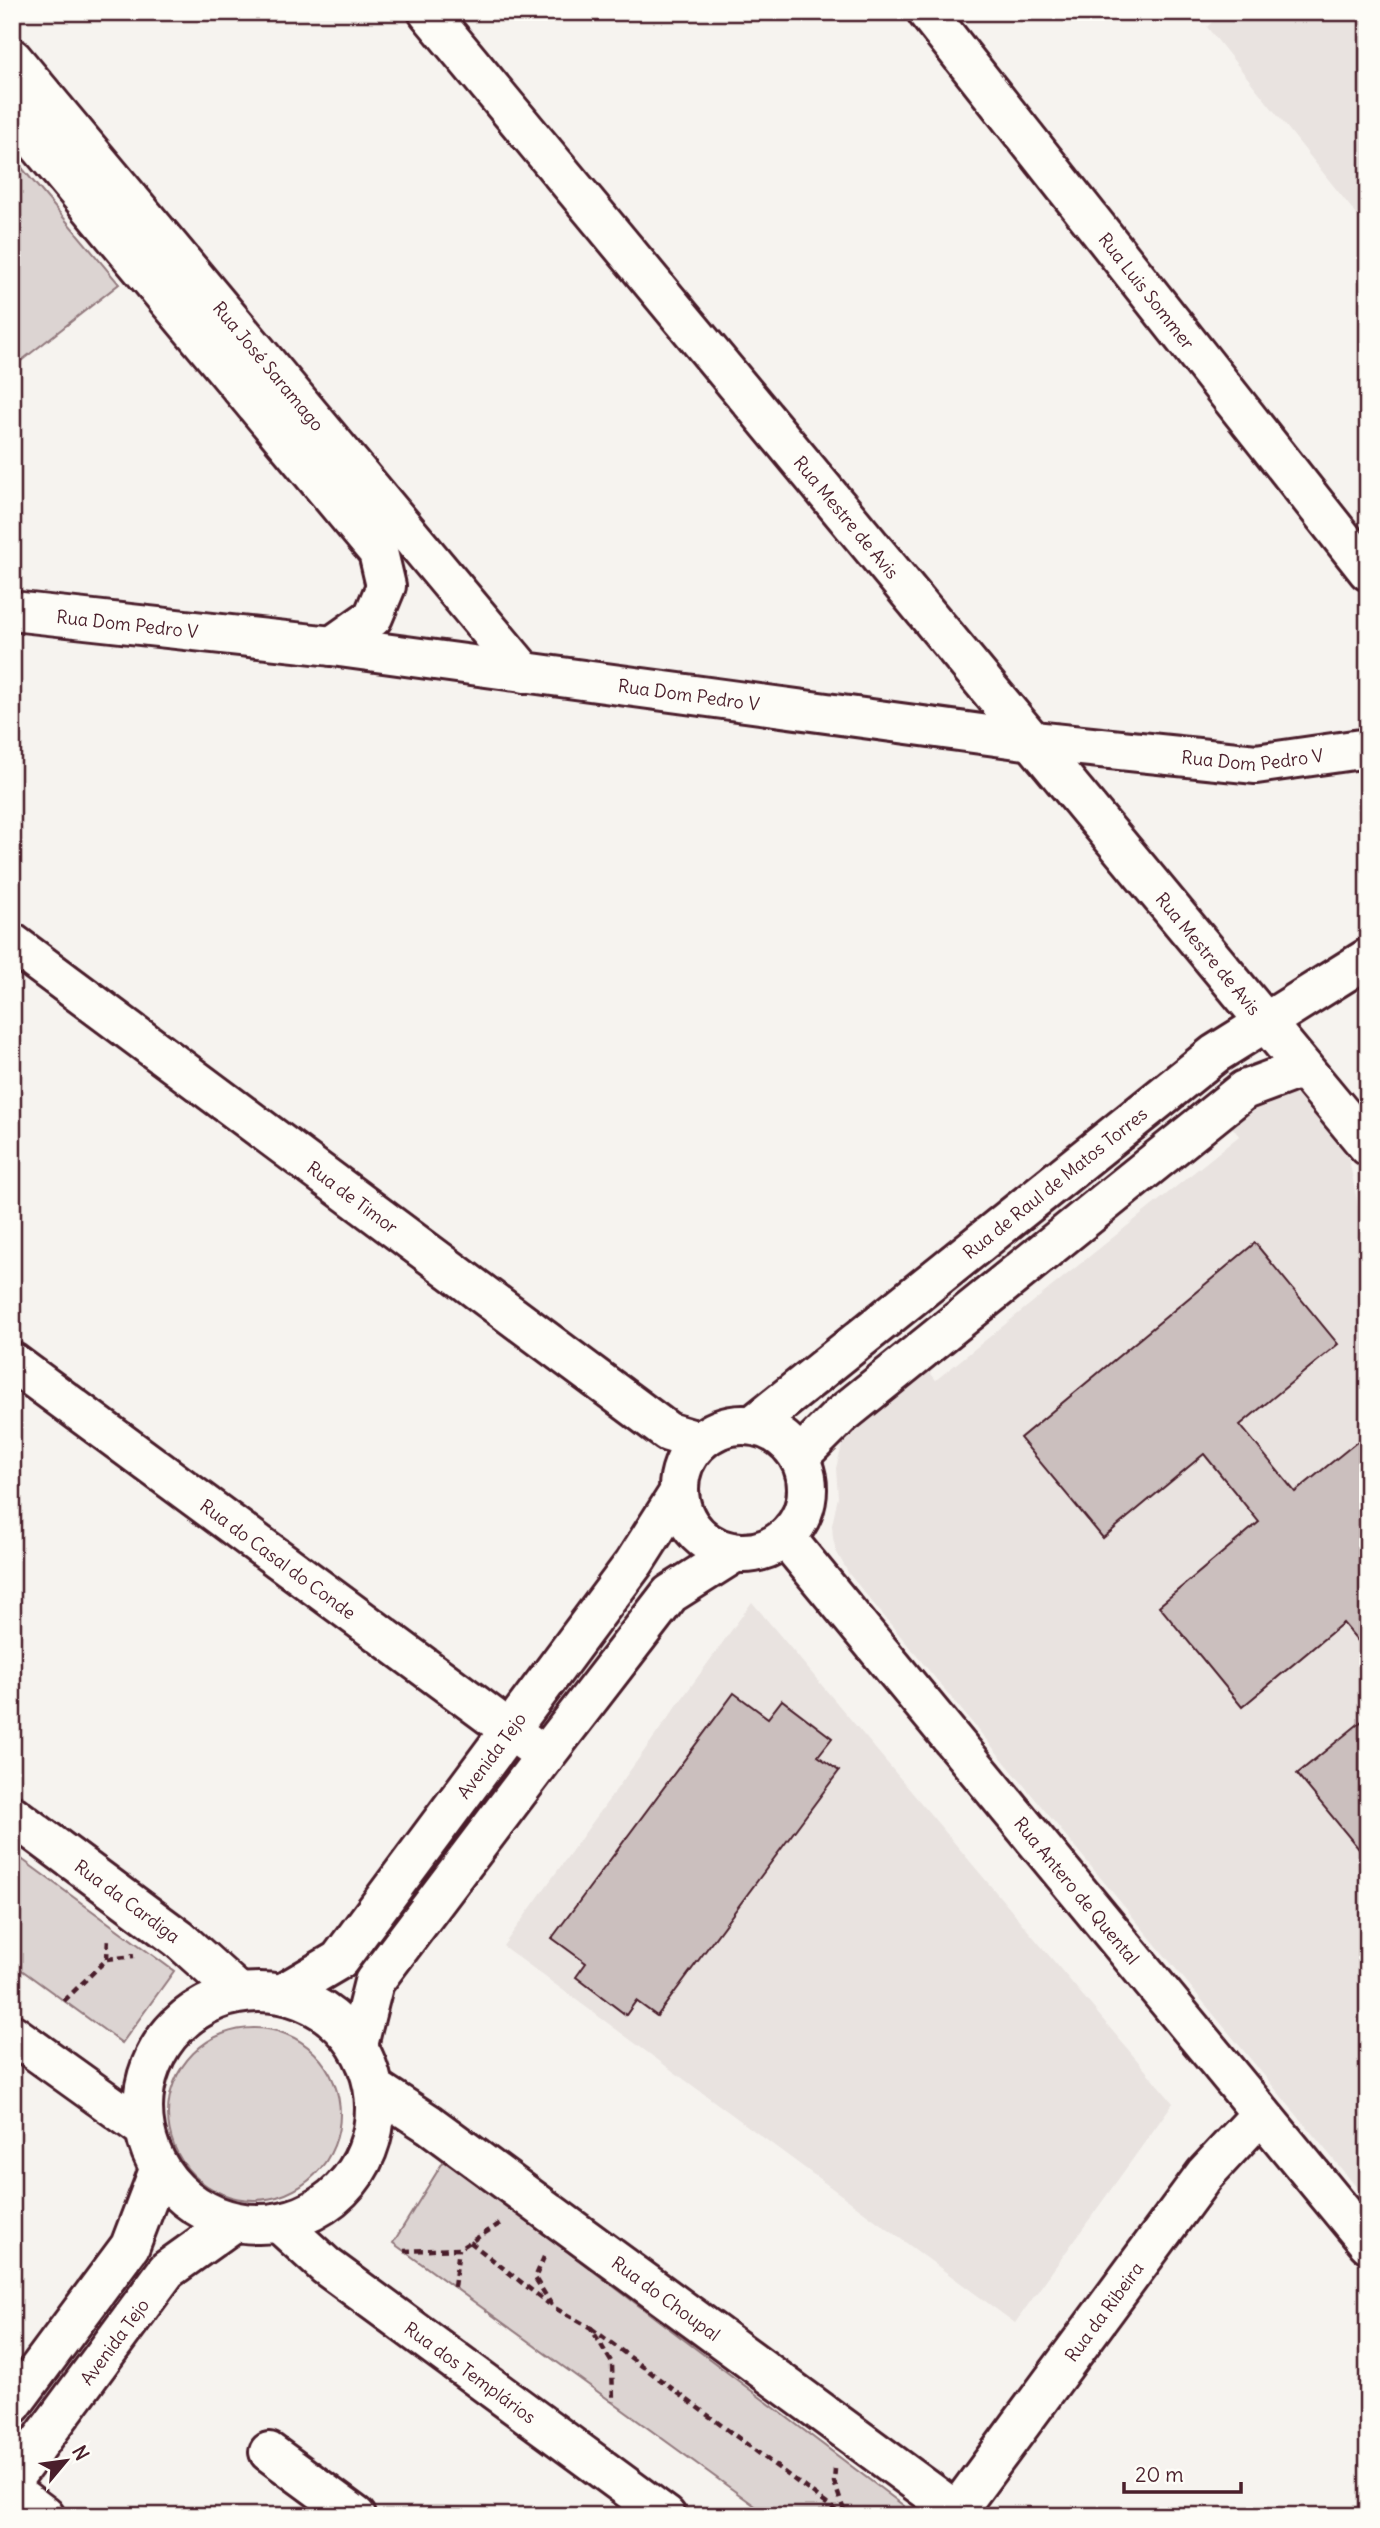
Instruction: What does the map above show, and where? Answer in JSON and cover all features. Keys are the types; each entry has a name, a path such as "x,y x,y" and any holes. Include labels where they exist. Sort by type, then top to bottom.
{"street":[{"name":"Rua Mestre de Avis","path":"428,12 1368,1146"},
{"name":"Rua Luis Sommer","path":"927,12 1368,571"},
{"name":"Rua José Saramago","path":"12,58 525,673"},
{"name":"Rua José Saramago","path":"12,113 377,552 386,586 373,617 332,646"},
{"name":"Rua Dom Pedro V","path":"12,611 332,646 1033,741 1256,764 1368,748"},
{"name":"Rua de Timor","path":"12,943 668,1432 698,1441"},
{"name":"Rua de Raul de Matos Torres","path":"752,1425 1215,1054 1368,958"},
{"path":"799,1457 840,1416 1244,1090 1303,1068"},
{"name":"Rua do Casal do Conde","path":"12,1362 545,1756"},
{"path":"752,1425 779,1435 799,1457 807,1485 803,1514 786,1538 762,1552 733,1554 706,1543 686,1522 678,1494 682,1466 698,1441 723,1427 752,1425"},
{"name":"Avenida Tejo","path":"284,1993 339,1961 634,1563 678,1494"},
{"name":"Rua Antero de Quental","path":"786,1538 1368,2242"},
{"path":"358,2045 374,1982 545,1756 670,1594 733,1554"},
{"name":"Rua da Cardiga","path":"12,1815 179,1939 238,1992"},
{"path":"238,1992 284,1993 326,2012 358,2045 374,2088 373,2134 355,2175 321,2207 279,2223 233,2222 192,2204 159,2170 143,2128 144,2081 162,2040 196,2008 238,1992"},
{"path":"12,2035 143,2128"},
{"name":"Rua do Choupal","path":"374,2088 429,2124 955,2514"},
{"name":"Rua da Ribeira","path":"955,2514 1205,2174 1261,2114"},
{"path":"12,2405 131,2246 159,2170"},
{"name":"Avenida Tejo","path":"12,2480 167,2270 233,2222"},
{"name":"Rua dos Templários","path":"279,2223 326,2266 666,2516"},
{"path":"269,2452 356,2516"},
{"path":"12,2491 46,2516"}],"path":[{"path":"107,1959 108,1935"},
{"path":"64,2001 107,1959 141,1956"},
{"path":"404,2251 459,2249 505,2221"},
{"path":"470,2242 553,2308 591,2328 845,2516"},
{"path":"454,2287 459,2249"},
{"path":"546,2252 535,2278 553,2308"},
{"path":"591,2328 612,2364 612,2402"},
{"path":"835,2464 834,2482 845,2516"}],"shaded area":[{"path":"1223,12 1368,12 1368,229 1207,27"},
{"path":"12,156 119,284 12,368"},
{"path":"1287,1094 1299,1096 1309,1102 1347,1147 1360,1218 1368,1228 1368,2201 849,1574 836,1551 832,1525 838,1497 836,1468 843,1442 850,1431 927,1369 936,1380 1239,1136 1230,1124 1255,1104"},
{"path":"752,1602 1173,2103 1015,2323 503,1946"},
{"path":"12,1852 174,1971 122,2043 12,1963"},
{"path":"254,2028 287,2035 315,2053 333,2081 340,2114 333,2147 315,2175 287,2193 254,2200 221,2193 193,2175 175,2147 168,2114 175,2081 193,2053 221,2035"},
{"path":"445,2159 904,2506 897,2516 769,2516 393,2243"}],"building":[{"path":"1255,1243 1338,1344 1240,1425 1295,1492 1368,1433 1368,1653 1343,1623 1242,1707 1159,1606 1259,1522 1204,1454 1103,1538 1020,1438"},
{"path":"734,1693 768,1718 782,1700 832,1738 818,1756 839,1771 657,2016 636,2001 626,2015 576,1977 586,1963 552,1938"},
{"path":"1368,1716 1368,1860 1297,1774"}]}
